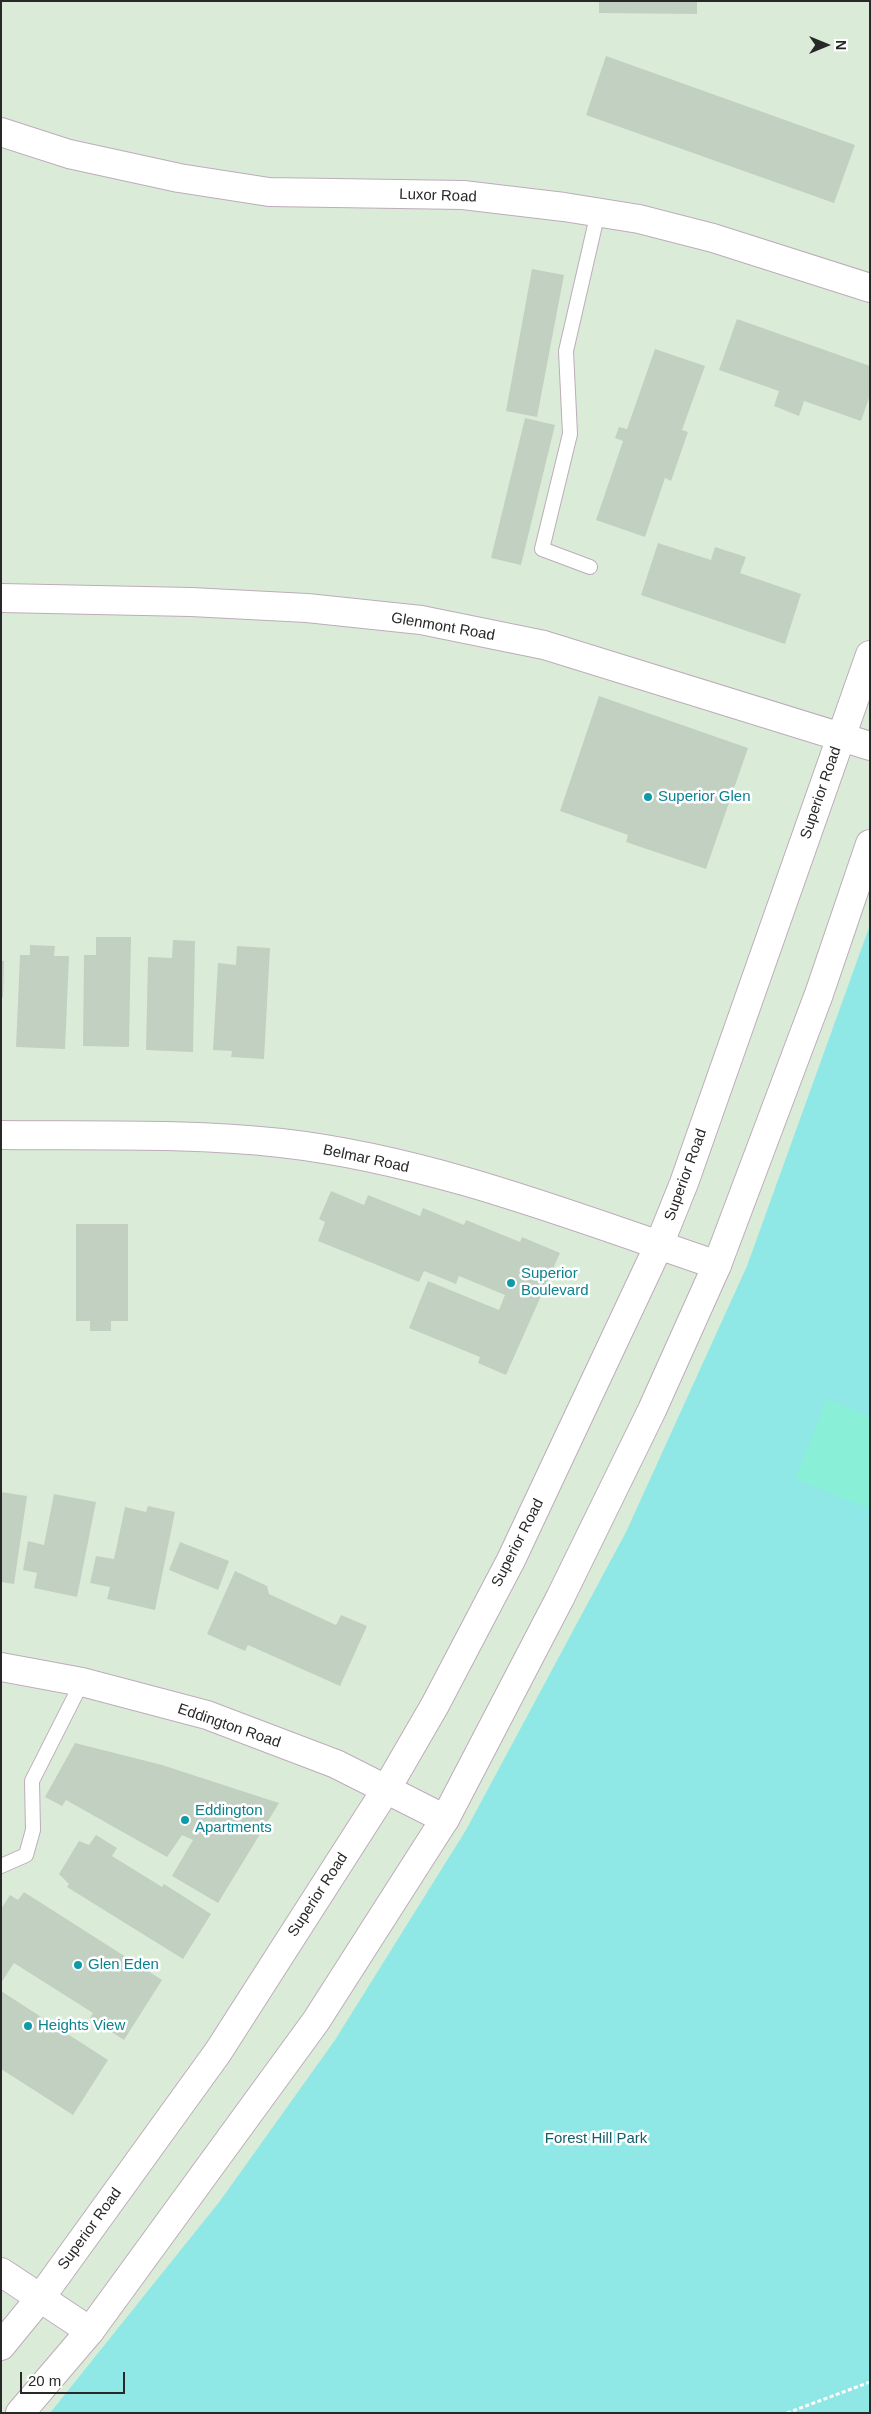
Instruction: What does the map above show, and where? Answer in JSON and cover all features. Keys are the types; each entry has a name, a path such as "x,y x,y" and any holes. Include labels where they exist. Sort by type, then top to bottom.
{"main road":[{"name":"Luxor Road","path":"1,132 69,154 179,178 269,192 463,195 639,219 713,238 870,288"},
{"name":"Glenmont Road","path":"1,598 191,602 307,608 421,620 544,645 870,746"},
{"name":"Superior Road","path":"1,2346 41,2297 218,2052 387,1788 435,1705 511,1560 659,1245 684,1183 870,655"},
{"path":"20,2413 90,2331 316,2021 445,1819 560,1598 639,1437 717,1265 819,994 870,844"},
{"name":"Belmar Road","path":"1,1135 225,1138 282,1143 374,1158 488,1189 717,1265"},
{"name":"Eddington Road","path":"1,1667 82,1682 207,1715 336,1764 387,1788 445,1819"},
{"path":"1,2272 90,2331"}],"lane":[{"path":"590,567 542,549 570,434 566,352 598,212"},
{"path":"1,1866 26,1855 32,1830 32,1781 82,1682"}],"path":[{"path":"787,2413 870,2382"}],"green space":[{"name":"Forest Hill Park","path":"870,925 870,2413 50,2413 220,2201 335,2040 466,1830 626,1532 747,1266"}],"shaded area":[{"path":"827,1399 870,1417 870,1509 795,1479"}],"building":[{"path":"599,1 697,1 697,14 599,13"},
{"path":"606,56 855,145 834,203 586,115"},
{"path":"532,269 564,275 537,417 506,411"},
{"path":"737,319 870,366 870,395 861,421 804,401 799,416 774,406 779,391 719,370"},
{"path":"655,349 705,366 682,430 688,432 671,481 665,478 645,537 596,520 623,441 615,438 619,427 627,429"},
{"path":"525,418 555,425 521,565 491,558"},
{"path":"658,543 711,560 715,547 746,557 740,573 801,594 785,644 641,595"},
{"name":"Superior Glen","path":"599,696 748,748 706,869 626,842 628,835 560,811"},
{"path":"96,937 131,937 129,1047 83,1046 84,955 96,955"},
{"path":"173,940 195,941 193,1052 146,1050 148,957 172,958"},
{"path":"30,945 55,946 54,956 69,956 65,1049 16,1047 20,955 30,955"},
{"path":"237,946 270,948 264,1059 231,1057 232,1051 213,1050 218,963 236,965"},
{"path":"1,961 4,961 3,997 1,997"},
{"name":"Superior Boulevard","path":"331,1191 364,1205 368,1195 420,1216 423,1208 464,1225 466,1220 520,1242 522,1237 560,1253 506,1375 478,1363 480,1357 409,1328 428,1281 499,1310 505,1295 459,1276 456,1284 424,1271 419,1282 318,1241 325,1222 319,1219"},
{"path":"76,1224 128,1224 128,1321 111,1321 111,1331 90,1331 90,1321 76,1321"},
{"path":"1,1492 27,1496 14,1584 1,1582"},
{"path":"54,1494 96,1502 77,1597 34,1588 37,1573 23,1570 28,1541 44,1545"},
{"path":"148,1506 175,1512 155,1610 107,1599 110,1587 90,1583 96,1556 114,1559 125,1507 146,1512"},
{"path":"180,1542 229,1561 218,1590 169,1570"},
{"path":"235,1571 267,1586 269,1594 336,1625 341,1615 367,1626 340,1686 248,1645 245,1651 207,1634"},
{"name":"Eddington Apartments","path":"75,1743 162,1765 279,1803 218,1903 172,1876 193,1840 182,1835 167,1857 66,1800 62,1806 45,1797"},
{"path":"96,1835 117,1848 112,1856 162,1887 164,1884 211,1914 183,1959 67,1887 69,1884 59,1874 79,1841 89,1845"},
{"name":"Glen Eden","path":"24,1892 162,1980 124,2040 90,2018 93,2013 14,1963 1,1983 1,1909 10,1895 18,1900"},
{"name":"Heights View","path":"1,1991 108,2060 73,2115 1,2069"}],"place":[{"name":"Superior Glen","path":"648,797"},
{"name":"Superior Boulevard","path":"511,1283"},
{"name":"Eddington Apartments","path":"185,1820"},
{"name":"Glen Eden","path":"78,1965"},
{"name":"Heights View","path":"28,2026"}]}
